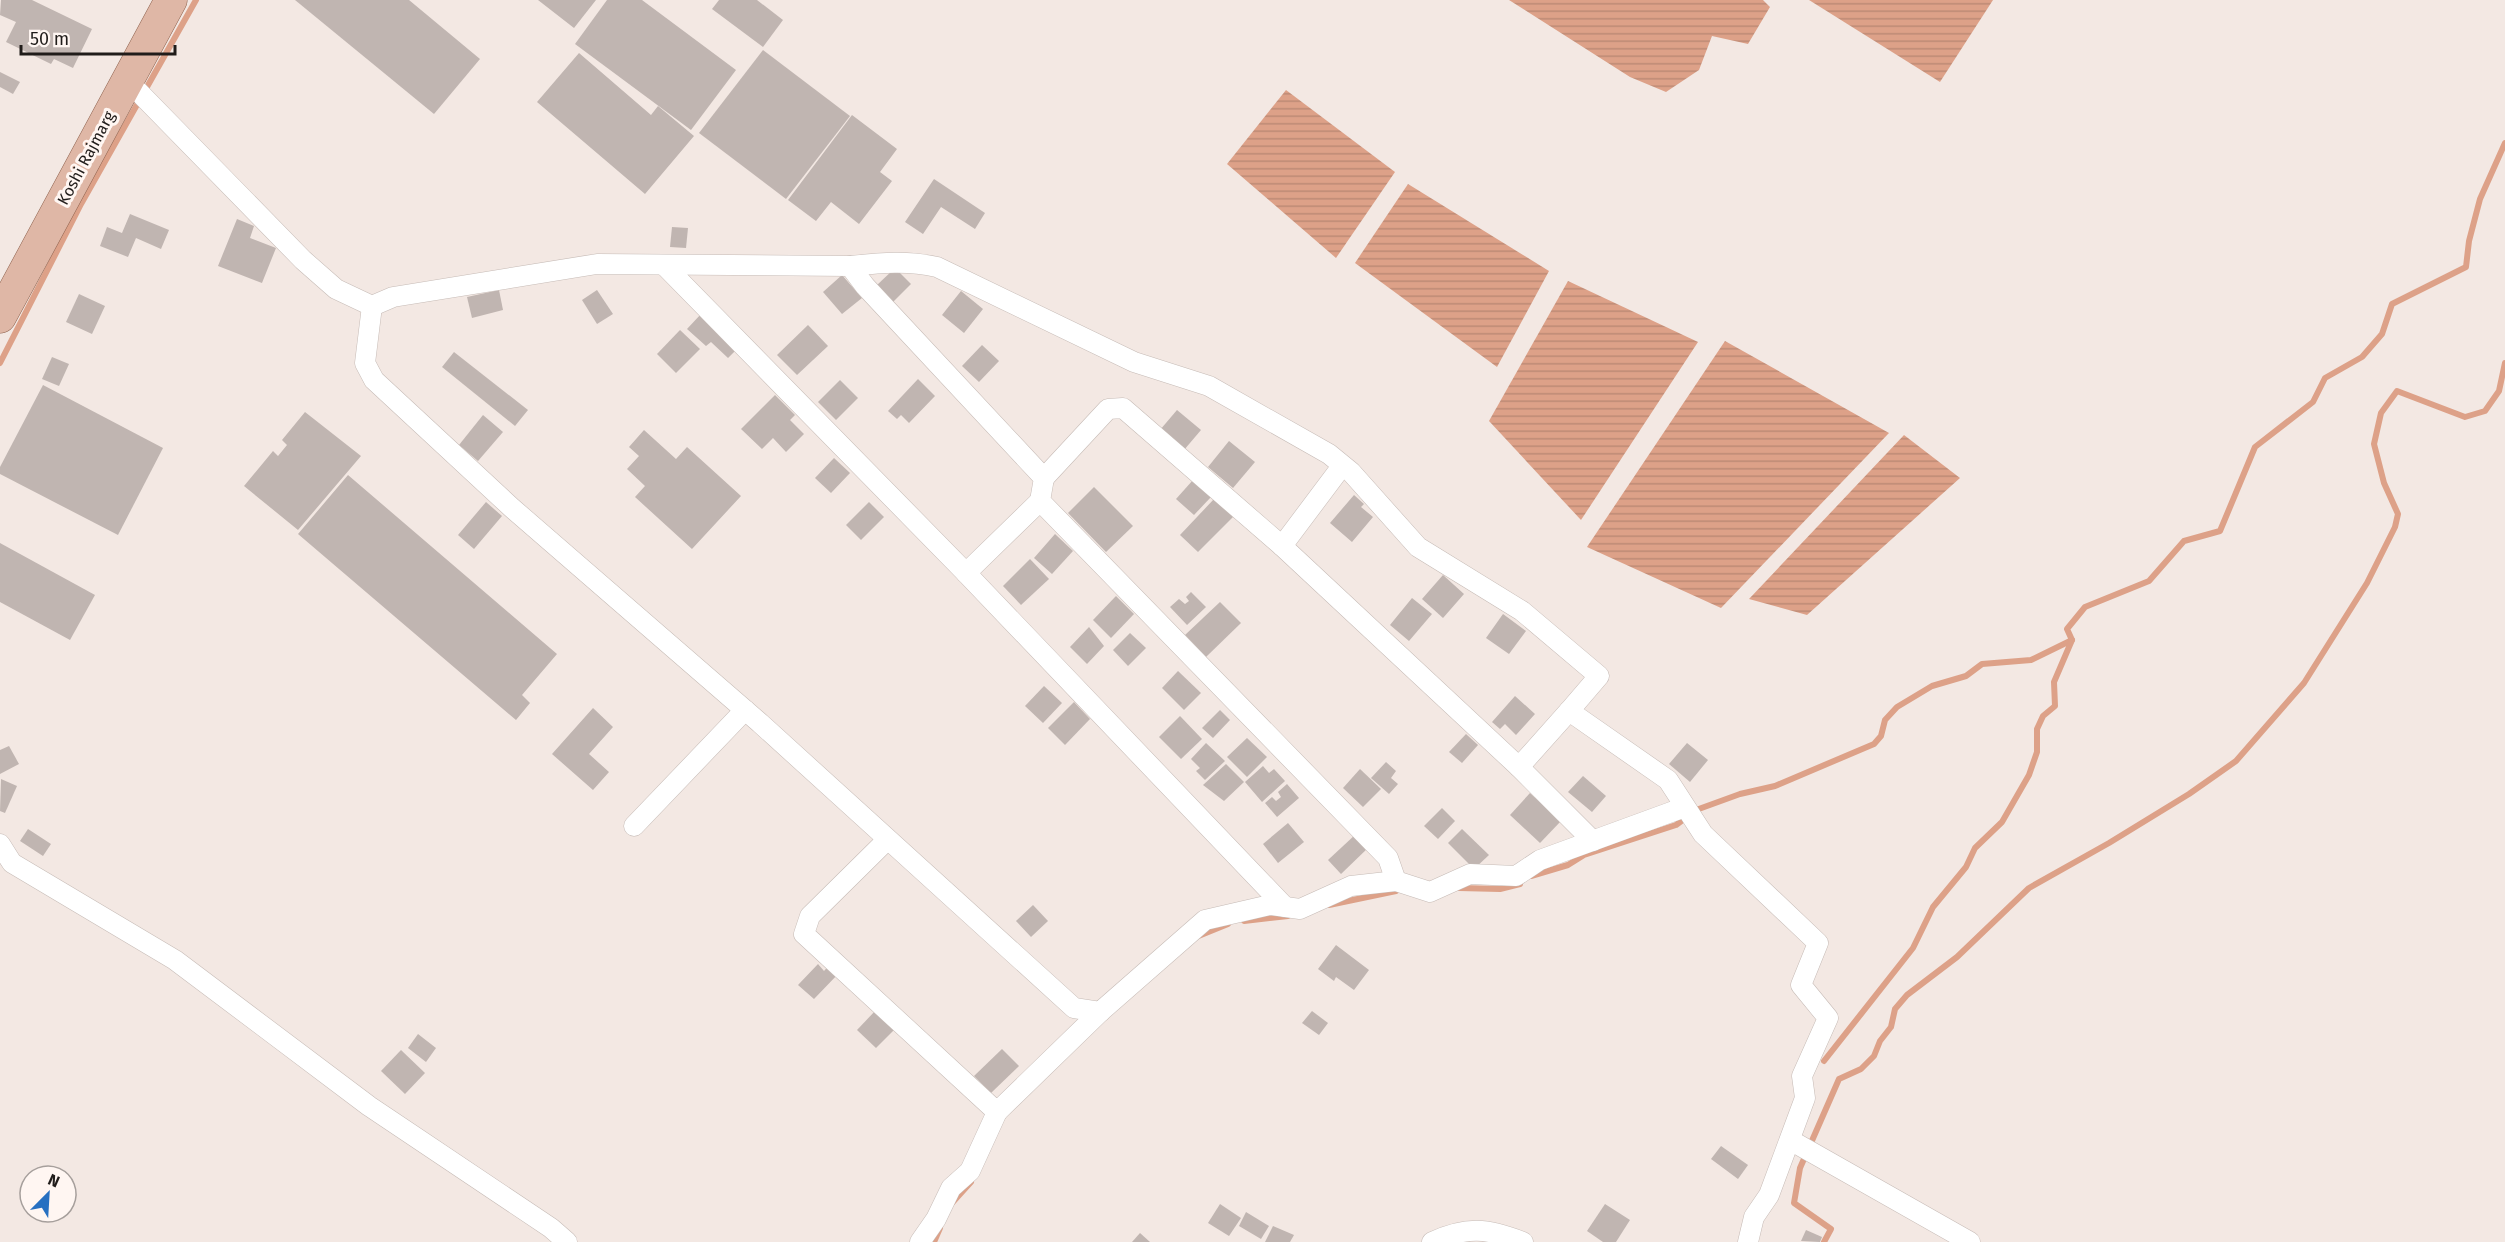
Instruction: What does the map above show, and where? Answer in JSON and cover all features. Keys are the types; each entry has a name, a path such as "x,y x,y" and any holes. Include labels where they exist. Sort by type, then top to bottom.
{"main road":[{"name":"Koshi Rajmarg","path":"2,309 171,0"}],"street":[{"path":"128,81 303,260 336,289 372,306 393,297 597,264 850,266 886,262 918,263 937,267 1134,362 1209,386 1329,454 1418,547 1522,611 1599,676 1519,767"},
{"path":"664,265 966,573 1285,907"},
{"path":"850,266 865,286 1044,478"},
{"path":"372,306 365,363 374,380 512,508 745,710 1074,1008 1100,1012"},
{"path":"966,573 1040,501 1044,478 1108,409 1123,408 1282,546 1519,767 1593,841"},
{"path":"1282,546 1342,466"},
{"path":"1040,501 1388,858 1396,881"},
{"path":"634,826 745,710"},
{"path":"1569,711 1668,780 1702,834 1818,942 1801,985 1828,1018 1802,1076 1805,1098 1801,1147 1754,1217 1748,1242"},
{"path":"920,1242 936,1219 951,1188 970,1170 997,1112 1100,1012 1206,920 1270,905 1300,909 1352,886 1396,881 1430,892 1470,874 1516,876 1540,860 1685,807"},
{"path":"887,840 810,916 804,934 997,1112"},
{"path":"0,844 12,863 175,960 369,1106 551,1228 567,1242"},
{"path":"1801,1147 1970,1242"},
{"path":"1432,1242 1454,1232 1488,1230 1522,1242"}],"shaded area":[{"path":"1509,0 1763,0 1770,7 1748,44 1712,36 1699,70 1666,92 1630,77"},
{"path":"1809,0 1993,0 1940,82"},
{"path":"1286,90 1395,172 1336,258 1227,164"},
{"path":"1408,184 1549,271 1497,367 1355,263"},
{"path":"1568,281 1698,342 1581,520 1489,421"},
{"path":"1725,341 1889,433 1721,608 1587,547"},
{"path":"1904,435 1960,478 1807,615 1749,599"}],"building":[{"path":"1,0 32,0 92,29 73,68 54,59 51,64 6,42 16,22 0,15"},
{"path":"295,0 409,0 480,59 434,114"},
{"path":"538,0 596,0 574,28"},
{"path":"607,0 642,0 736,70 691,130 575,44"},
{"path":"719,0 757,0 783,20 763,47 712,9"},
{"path":"763,50 850,116 786,199 699,133"},
{"path":"579,53 651,115 658,106 694,136 645,194 537,102"},
{"path":"0,72 20,82 13,94 0,87"},
{"path":"852,115 897,149 880,172 892,181 859,224 831,202 816,221 788,200"},
{"path":"934,179 985,213 975,229 941,207 923,234 905,222"},
{"path":"130,214 169,230 161,249 136,238 128,257 100,246 107,227 122,233"},
{"path":"237,219 254,226 250,238 276,248 262,283 218,266"},
{"path":"672,227 688,228 686,248 670,247"},
{"path":"895,268 911,284 892,303 876,286"},
{"path":"842,275 862,298 842,314 823,292"},
{"path":"499,290 503,310 472,318 467,297"},
{"path":"597,290 613,314 597,324 582,300"},
{"path":"961,291 983,309 964,333 942,315"},
{"path":"79,294 105,306 92,334 66,322"},
{"path":"701,314 737,349 728,358 711,342 706,346 687,329"},
{"path":"808,325 828,346 797,375 777,355"},
{"path":"680,330 700,349 676,373 657,354"},
{"path":"982,345 999,361 979,382 962,366"},
{"path":"454,352 528,410 515,426 442,367"},
{"path":"52,357 69,364 59,386 42,379"},
{"path":"918,379 935,396 909,423 901,415 897,419 888,411"},
{"path":"840,380 858,398 836,420 818,402"},
{"path":"43,385 163,448 118,535 0,474 0,467"},
{"path":"775,395 795,415 790,420 804,434 786,452 773,438 762,449 741,429"},
{"path":"1177,410 1201,430 1184,450 1160,430"},
{"path":"305,412 361,456 298,530 244,486 273,451 278,456 287,445 282,440"},
{"path":"483,415 503,432 478,461 459,445"},
{"path":"644,430 676,459 687,447 741,496 692,549 635,497 645,486 627,469 639,456 629,447"},
{"path":"1229,441 1255,462 1233,488 1208,467"},
{"path":"834,458 850,473 831,493 815,478"},
{"path":"348,475 557,654 522,695 530,703 516,720 298,534"},
{"path":"1193,480 1211,497 1194,515 1176,499"},
{"path":"1094,487 1133,526 1106,552 1068,513"},
{"path":"1354,495 1364,504 1361,507 1373,517 1352,542 1330,523"},
{"path":"1214,499 1233,517 1198,552 1180,535"},
{"path":"486,502 502,516 474,549 458,535"},
{"path":"869,502 884,517 861,540 846,525"},
{"path":"1055,534 1073,551 1052,574 1034,558"},
{"path":"0,543 95,595 70,640 0,602"},
{"path":"1030,559 1049,579 1021,605 1003,586"},
{"path":"1443,575 1464,594 1443,618 1422,599"},
{"path":"1191,592 1206,607 1187,625 1170,607 1179,599 1185,604 1189,601 1186,597"},
{"path":"1116,596 1134,614 1111,638 1093,620"},
{"path":"1412,598 1432,614 1409,641 1390,625"},
{"path":"1220,602 1241,623 1206,657 1185,635"},
{"path":"1503,614 1526,631 1509,654 1486,638"},
{"path":"1089,627 1104,646 1087,664 1070,647"},
{"path":"1130,633 1146,648 1128,666 1113,650"},
{"path":"1178,671 1201,693 1184,710 1162,688"},
{"path":"1044,686 1062,703 1043,723 1025,706"},
{"path":"1515,696 1535,714 1516,735 1505,724 1500,729 1492,722"},
{"path":"1074,702 1090,719 1065,745 1048,728"},
{"path":"593,708 613,727 589,754 609,772 593,790 552,754"},
{"path":"1220,710 1230,720 1213,738 1202,728"},
{"path":"1180,716 1202,739 1181,759 1159,737"},
{"path":"1466,734 1478,745 1462,763 1449,752"},
{"path":"1247,738 1267,757 1247,777 1227,757"},
{"path":"1206,743 1225,761 1205,780 1196,771 1200,768 1191,759"},
{"path":"1687,743 1708,760 1690,782 1669,764"},
{"path":"9,746 19,764 0,774 0,750"},
{"path":"1386,762 1396,771 1391,778 1398,784 1389,794 1371,778"},
{"path":"1226,764 1244,782 1224,801 1203,785"},
{"path":"1263,766 1269,773 1274,769 1285,781 1262,802 1245,782"},
{"path":"1360,769 1381,789 1363,807 1343,788"},
{"path":"1583,776 1606,796 1592,812 1568,792"},
{"path":"1,779 17,786 5,813 0,811"},
{"path":"1287,784 1299,798 1277,817 1265,803 1272,797 1276,801 1281,797 1278,792"},
{"path":"1530,793 1561,821 1540,843 1510,815"},
{"path":"1442,808 1455,821 1438,839 1424,826"},
{"path":"1288,823 1304,842 1278,863 1263,844"},
{"path":"28,829 51,844 43,856 20,841"},
{"path":"1462,829 1489,855 1474,869 1448,843"},
{"path":"1356,834 1369,847 1341,874 1328,860"},
{"path":"1033,905 1048,921 1031,937 1016,921"},
{"path":"1336,945 1369,970 1354,990 1336,977 1334,981 1318,969"},
{"path":"831,963 840,972 814,999 798,985 818,964 824,971"},
{"path":"876,1010 895,1029 876,1048 857,1030"},
{"path":"1312,1011 1328,1023 1319,1035 1302,1023"},
{"path":"418,1034 436,1048 426,1062 408,1048"},
{"path":"1002,1049 1019,1066 991,1093 974,1076"},
{"path":"401,1050 425,1073 405,1094 381,1071"},
{"path":"1721,1146 1748,1165 1738,1179 1711,1159"},
{"path":"1220,1204 1241,1218 1229,1236 1208,1223"},
{"path":"1605,1204 1630,1220 1616,1242 1603,1242 1587,1231"},
{"path":"1246,1212 1269,1226 1261,1239 1239,1226"},
{"path":"1273,1226 1294,1235 1290,1242 1265,1242"},
{"path":"1806,1230 1822,1237 1820,1242 1801,1241"},
{"path":"1140,1233 1150,1242 1132,1242"}],"waterway":[{"path":"0,363 81,204 196,0"},
{"path":"1531,876 1568,865 1584,855 1676,825 1696,810 1740,794 1775,786 1874,744 1881,736 1885,720 1897,707 1932,686 1966,676 1982,664 2031,660 2072,640 2067,629 2085,607 2149,581 2184,541 2220,531 2255,447 2313,402 2325,378 2362,357 2382,334 2392,304 2466,267 2469,241 2480,199 2505,143"},
{"path":"1824,1242 1831,1229 1794,1203 1800,1168 1839,1079 1861,1069 1874,1056 1880,1041 1891,1027 1895,1009 1907,995 1957,957 2029,888 2189,794 2236,761 2304,683 2367,583 2395,527 2398,514 2384,483 2374,444 2381,413 2397,391 2465,417 2485,411 2499,391 2505,363"},
{"path":"1824,1061 1913,948 1933,907 1966,867 1975,848 2002,822 2029,775 2037,752 2037,729 2043,716 2055,706 2054,682 2072,640"},
{"path":"1459,888 1500,889 1520,884"},
{"path":"1329,905 1396,891"},
{"path":"1244,921 1288,916"},
{"path":"1196,937 1228,924"},
{"path":"952,1203 971,1182"},
{"path":"934,1242 940,1228"}]}
